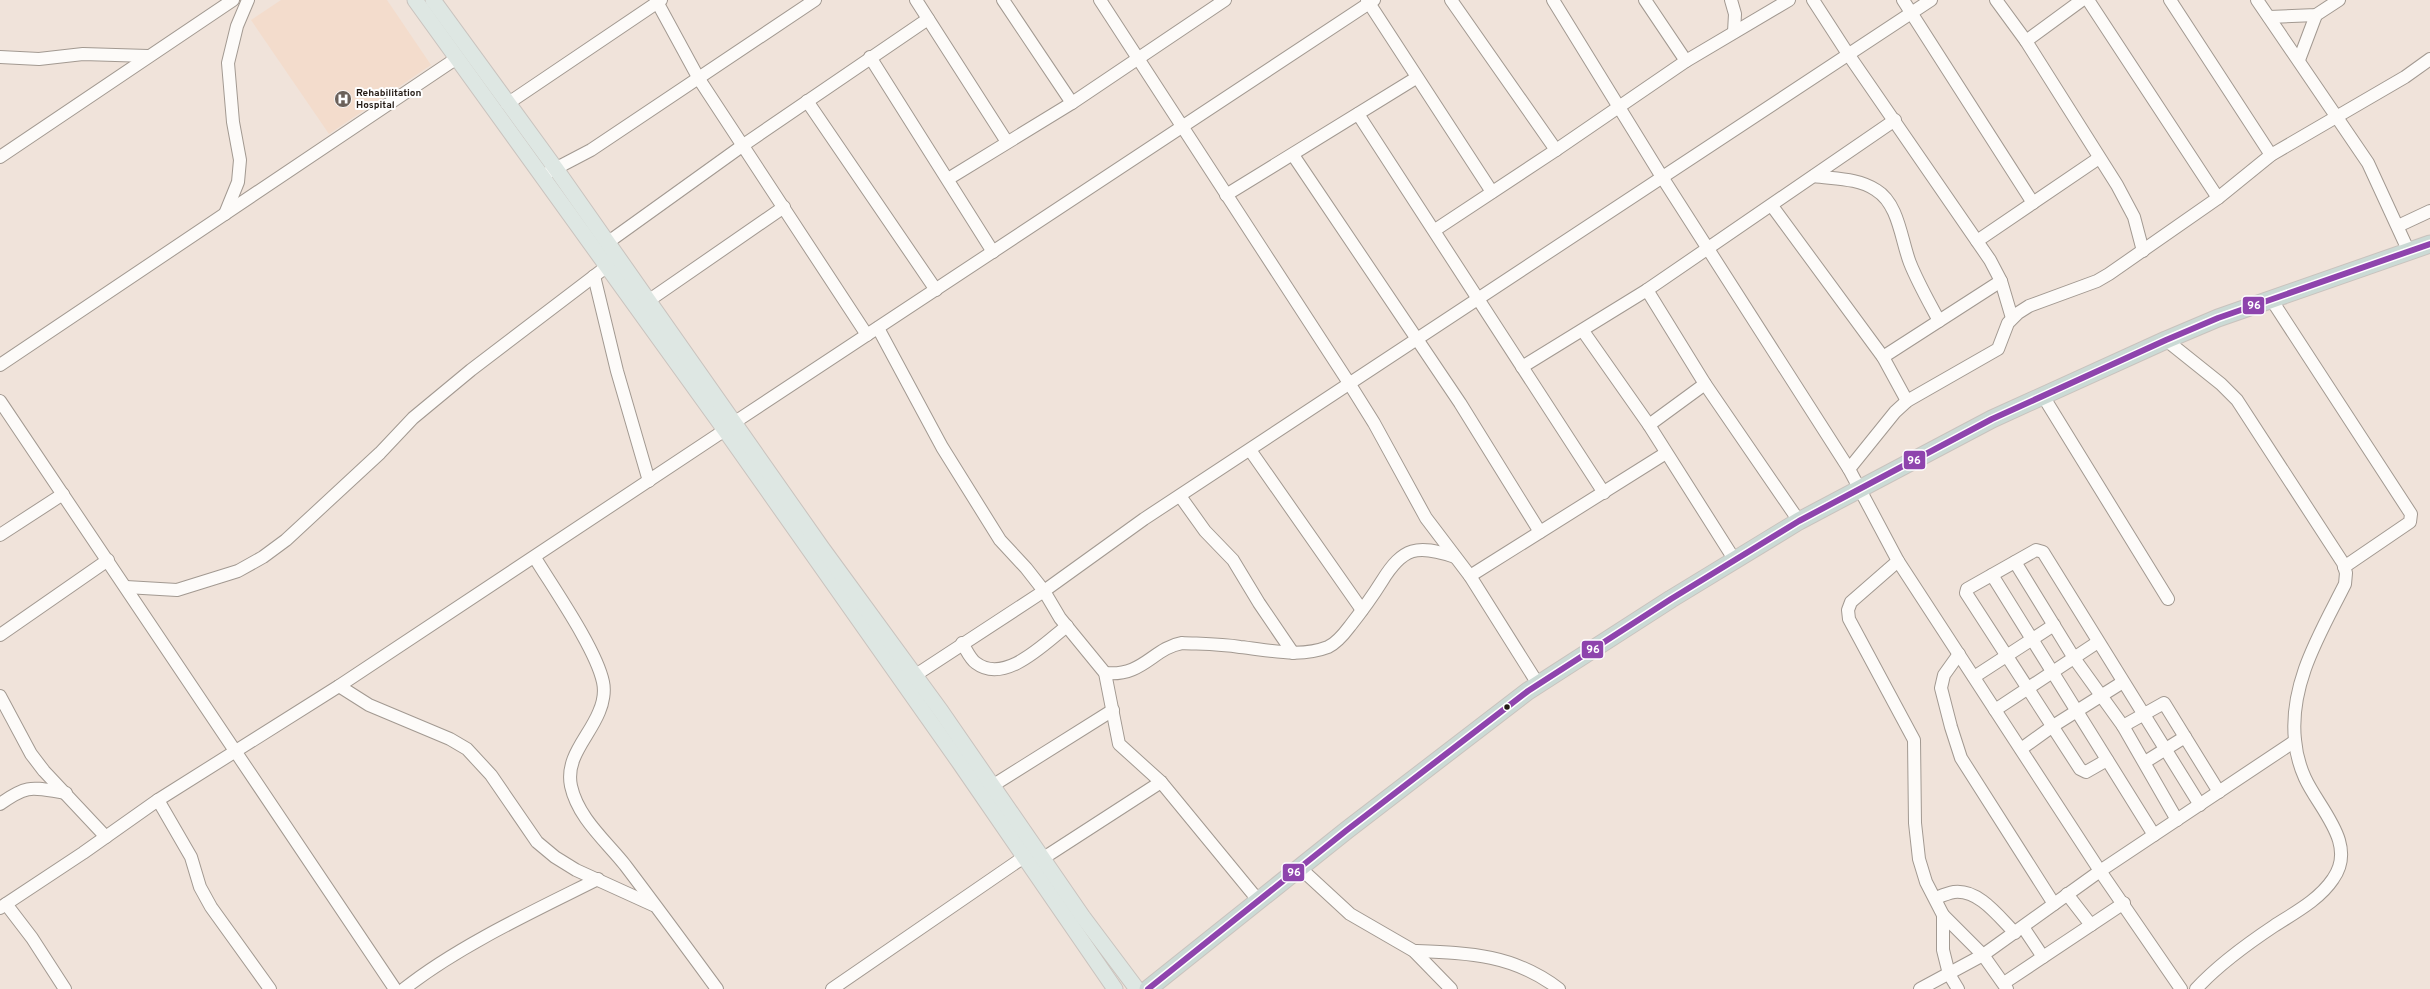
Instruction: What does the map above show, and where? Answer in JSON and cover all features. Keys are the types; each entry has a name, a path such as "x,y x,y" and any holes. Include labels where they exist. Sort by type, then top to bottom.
{"highway":[{"path":"1148,989 1299,867 1434,762 1538,684 1734,559 1799,521 1933,448 2166,340 2271,299 2430,244"}],"main road":[{"path":"415,0 457,58 607,243 612,262 648,301 730,426"},
{"path":"433,0 507,104 549,172 612,262 909,679 1024,857 1115,989"},
{"path":"909,679 992,786 1042,859 1137,989"}],"street":[{"path":"0,157 233,0"},
{"path":"225,214 238,182 240,160 233,122 228,63 237,26 248,0"},
{"path":"549,172 591,150 815,0"},
{"path":"916,0 1007,142"},
{"path":"1003,0 1072,103"},
{"path":"1100,0 1349,383 1374,423 1411,494 1442,541 1470,576 1538,684"},
{"path":"948,179 1072,103 1225,0"},
{"path":"1451,0 1556,150"},
{"path":"1553,0 1662,177 1849,469 1898,561 2100,871 2124,903 2182,989"},
{"path":"1645,0 1686,61"},
{"path":"1731,0 1735,14 1734,32"},
{"path":"1434,230 1556,150 1686,61 1789,0"},
{"path":"1813,0 1848,54 1895,120 1977,241 2001,281 2012,318"},
{"path":"1903,0 2033,203"},
{"path":"909,679 962,643 1044,591 1144,519 1910,12 1931,0"},
{"path":"1996,0 2026,41 2099,158 2118,185 2134,217 2144,251"},
{"path":"2026,41 2082,0"},
{"path":"2088,0 2218,198"},
{"path":"2170,0 2271,155"},
{"path":"2257,0 2371,169 2409,252"},
{"path":"2269,17 2316,15 2339,0"},
{"path":"507,104 658,1 699,79 867,335"},
{"path":"65,989 3,906 158,800 339,686 536,558 730,426 1370,1 1416,78 1492,192"},
{"path":"2298,60 2316,15"},
{"path":"607,243 807,100 928,19"},
{"path":"0,57 39,59 83,54 148,56"},
{"path":"870,57 993,252"},
{"path":"0,365 457,58"},
{"path":"1849,469 1895,412 1907,401 1936,382 1998,349 2012,318 2029,306 2097,281 2144,251 2218,198 2271,155 2334,116 2405,77 2430,59"},
{"path":"1226,195 1416,78"},
{"path":"807,100 936,290"},
{"path":"1358,114 1434,230 1477,300 1604,493"},
{"path":"1522,367 1583,331 1647,290 1772,206 1895,120"},
{"path":"1293,155 1501,466 1540,532"},
{"path":"1977,241 2099,158"},
{"path":"1814,176 1853,181 1867,185 1883,195 1894,214 1916,277 1939,320"},
{"path":"1772,206 1883,357 1907,401"},
{"path":"648,301 784,207"},
{"path":"2398,226 2430,211"},
{"path":"126,588 177,590 238,571 263,557 291,536 380,453 413,418 612,262"},
{"path":"594,276 617,371 649,481"},
{"path":"1883,357 2001,281"},
{"path":"1647,290 1705,384 1799,521"},
{"path":"2271,299 2411,514 2410,522 2344,567"},
{"path":"878,328 942,447 1000,540 1044,591 1067,626 1105,673 1113,710 1118,744 1161,782 1258,900"},
{"path":"1583,331 1649,425 1734,559"},
{"path":"2166,340 2221,384 2237,400 2344,567 2345,584 2303,672 2295,704 2295,741 2304,778 2337,832 2341,859 2338,871 2333,880 2320,893 2247,944 2196,989"},
{"path":"1649,425 1705,384"},
{"path":"2043,396 2168,598"},
{"path":"0,401 236,750 395,989"},
{"path":"1250,450 1362,610"},
{"path":"1470,576 1666,453"},
{"path":"0,535 63,494"},
{"path":"1180,496 1205,531 1233,560 1259,603 1293,653"},
{"path":"1105,673 1130,671 1170,647 1182,643 1293,653 1315,651 1330,646 1340,638 1362,610 1390,566 1399,557 1411,551 1425,550 1441,552 1455,557"},
{"path":"2107,760 2086,772 2080,769 1966,593 1967,589 2036,550 2043,552 2200,805"},
{"path":"536,558 596,662 603,683 603,696 599,712 578,749 569,774 576,802 586,818 656,906 717,989"},
{"path":"0,635 108,560"},
{"path":"1898,561 1850,602 1848,610 1849,619 1914,740 1917,846 1926,882 1936,898 1943,915 1943,950 1949,974 1958,989"},
{"path":"2015,562 2074,658 2123,726 2177,820"},
{"path":"1992,575 2154,835"},
{"path":"1974,678 2054,625"},
{"path":"962,643 975,663 990,670 1005,669 1018,663 1067,626"},
{"path":"1995,710 2098,642"},
{"path":"1959,654 1944,675 1941,688 1950,727 1961,758 2054,904"},
{"path":"2021,749 2053,726 2123,682"},
{"path":"339,686 369,705 450,738 467,749 491,775 537,842 576,870 656,906"},
{"path":"0,696 31,754 44,771 106,837"},
{"path":"2123,726 2164,703 2219,792"},
{"path":"992,786 1113,710"},
{"path":"2145,762 2185,737"},
{"path":"1920,989 1983,955 2100,871 2295,741"},
{"path":"1042,859 1161,782"},
{"path":"2,799 25,789 66,793"},
{"path":"158,800 191,856 200,887 211,907 270,989"},
{"path":"832,989 1024,857"},
{"path":"1299,867 1350,914 1414,951 1451,989"},
{"path":"404,989 444,962 492,934 598,879"},
{"path":"1936,898 1961,892 1979,898 2019,930 2043,957"},
{"path":"2067,894 2091,925"},
{"path":"1943,915 1983,955 2006,986 2043,957 2124,903"},
{"path":"1414,951 1456,952 1492,957 1527,968 1559,989"}],"shaded area":[{"name":"Rehabilitation Hospital","path":"281,0 387,0 431,65 329,134 251,20"}],"transit line":[{"name":"96","path":"1148,989 1347,830 1528,691 1671,599 1799,521 1992,419 2166,340 2218,318 2430,244"}],"place":[{"name":"Rehabilitation Hospital","path":"343,99"}]}
